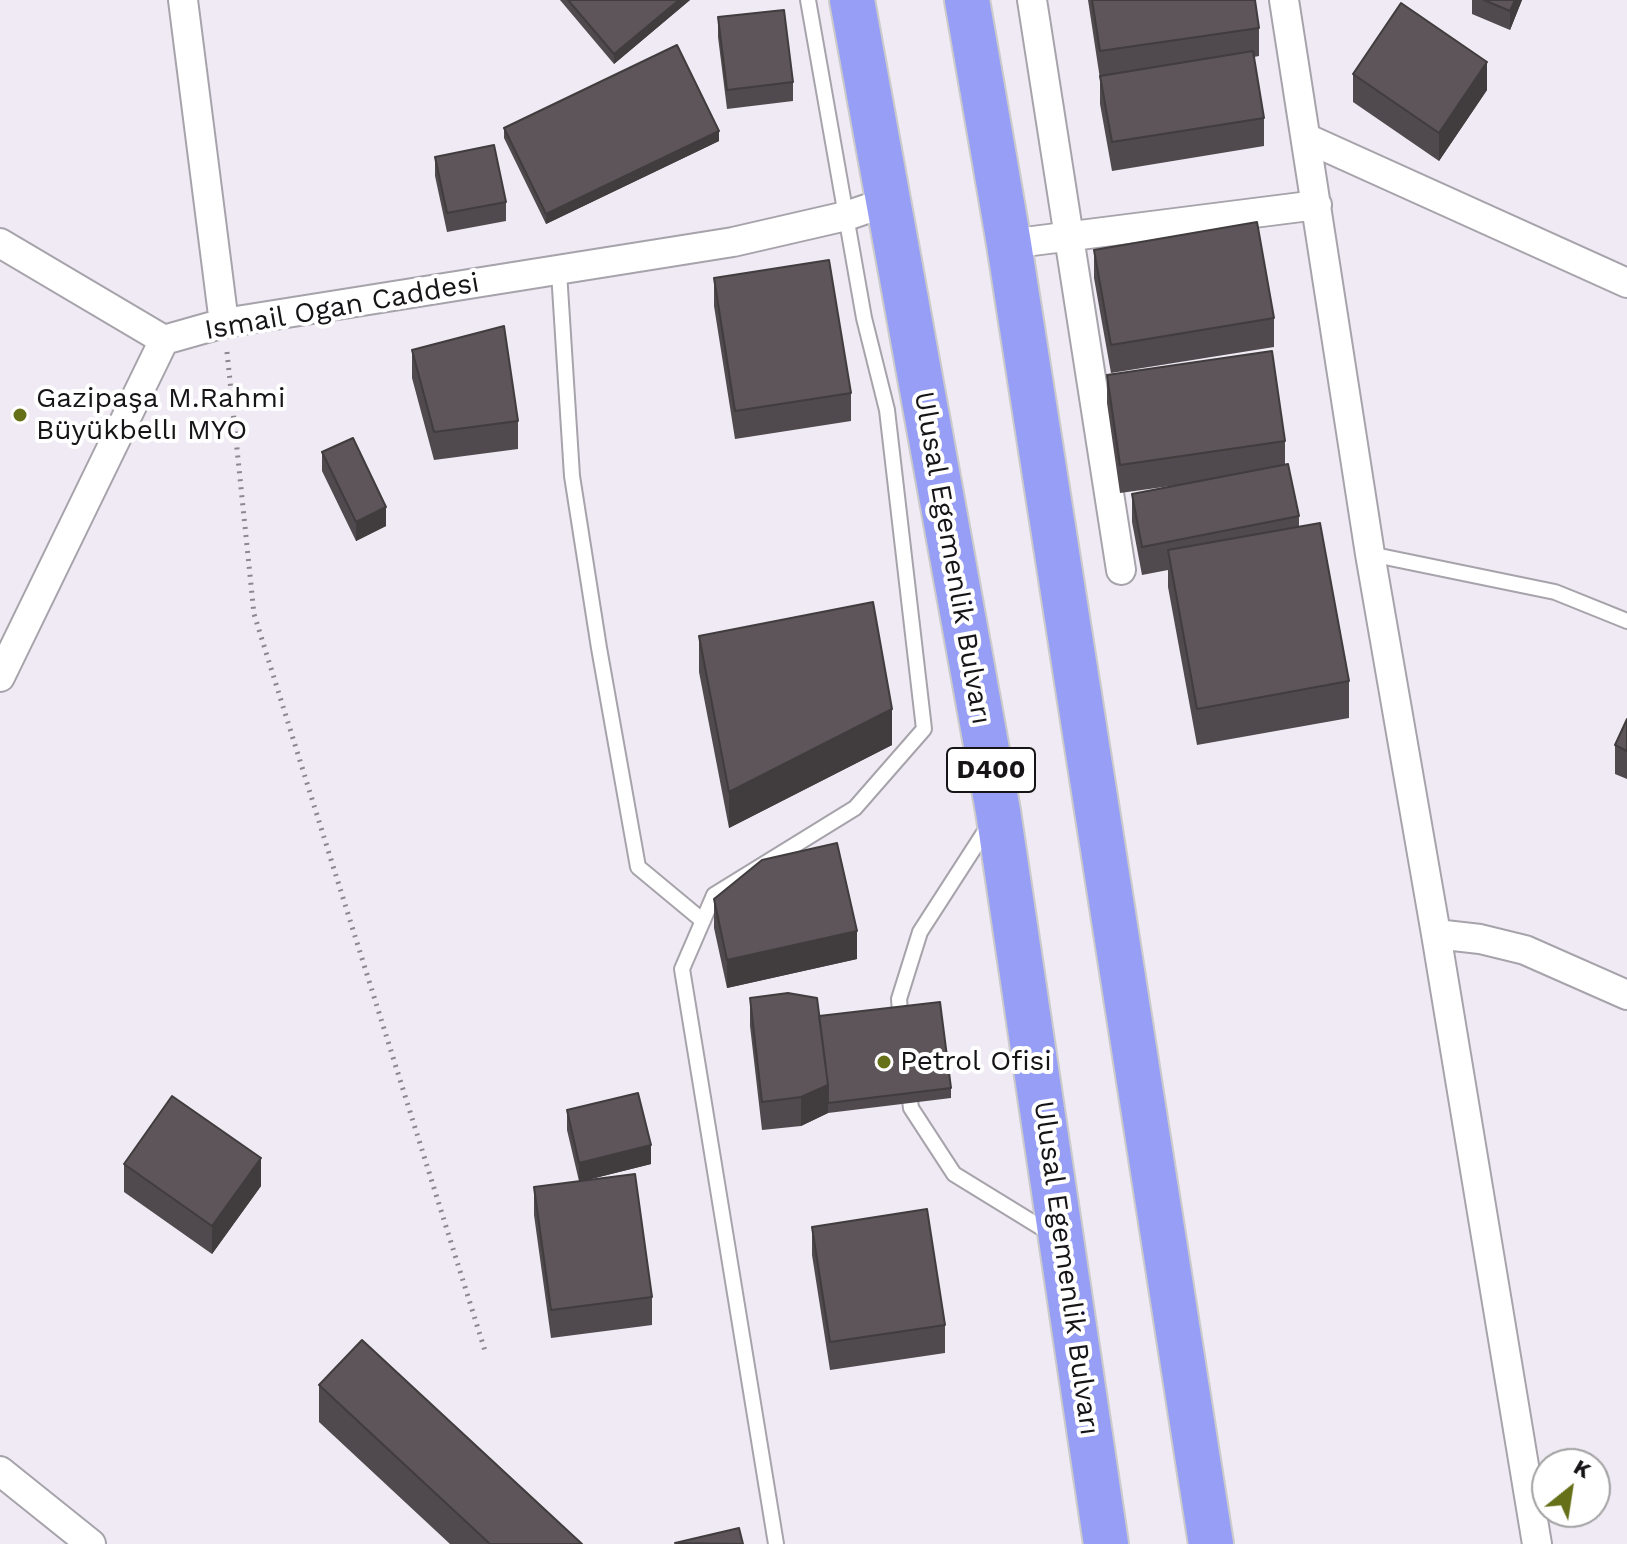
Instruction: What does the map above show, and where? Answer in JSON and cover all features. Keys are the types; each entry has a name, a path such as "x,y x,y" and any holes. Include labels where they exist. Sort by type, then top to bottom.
{"highway":[{"name":"Ulusal Egemenlik Bulvarı","path":"852,0 998,811 1106,1544"},
{"path":"967,0 1009,244 1211,1544"}],"street":[{"path":"183,0 224,323"},
{"path":"1032,0 1121,570"},
{"path":"1284,0 1370,554 1537,1544"},
{"path":"1306,138 1627,283"},
{"name":"Ismail Ogan Caddesi","path":"164,340 224,323 733,242 846,216 887,202"},
{"path":"1009,244 1317,205"},
{"path":"0,243 164,340 0,677"},
{"path":"1436,934 1480,939 1525,950 1627,995"},
{"path":"0,1471 91,1544"}],"lane":[{"path":"776,1544 682,969 714,895 855,808 924,729 887,410 864,318 808,0"},
{"path":"559,272 572,476 638,867 703,921"},
{"path":"1370,554 1555,592 1627,621"},
{"path":"904,1046 899,999 920,932 998,811"},
{"path":"907,1077 911,1108 954,1174 1062,1241"}],"path":[{"path":"224,323 254,614 486,1354"}],"building":[{"path":"568,0 679,0 614,54"},
{"path":"1092,0 1255,0 1259,28 1100,51"},
{"path":"1484,0 1515,0 1510,11"},
{"path":"1401,3 1487,62 1439,133 1353,74"},
{"path":"784,10 793,82 727,90 718,17"},
{"path":"677,45 719,131 546,214 504,128"},
{"path":"1253,51 1264,118 1112,142 1100,76"},
{"path":"494,145 506,202 447,213 435,157"},
{"path":"1257,222 1274,318 1111,345 1094,250"},
{"path":"829,260 851,393 735,411 714,278"},
{"path":"504,326 518,421 434,432 412,350"},
{"path":"1272,351 1285,441 1120,465 1107,375"},
{"path":"353,438 386,507 356,522 322,452"},
{"path":"1288,464 1299,516 1142,547 1132,494"},
{"path":"1320,523 1349,681 1197,709 1168,550"},
{"path":"873,602 892,709 729,792 699,636"},
{"path":"1627,719 1627,751 1615,745"},
{"path":"837,843 857,931 727,960 714,899 762,860"},
{"path":"788,993 817,998 828,1085 801,1097 762,1102 750,998"},
{"name":"Petrol Ofisi","path":"940,1002 951,1088 828,1103 819,1016"},
{"path":"638,1093 651,1145 579,1163 567,1110"},
{"path":"172,1096 261,1158 212,1226 124,1164"},
{"path":"635,1174 652,1297 551,1310 534,1187"},
{"path":"927,1209 945,1325 830,1342 812,1227"},
{"path":"362,1340 582,1544 490,1544 319,1385"},
{"path":"739,1528 743,1544 675,1543"}],"place":[{"name":"Gazipaşa M.Rahmi Büyükbellı MYO","path":"20,415"},
{"name":"Petrol Ofisi","path":"884,1062"}]}
